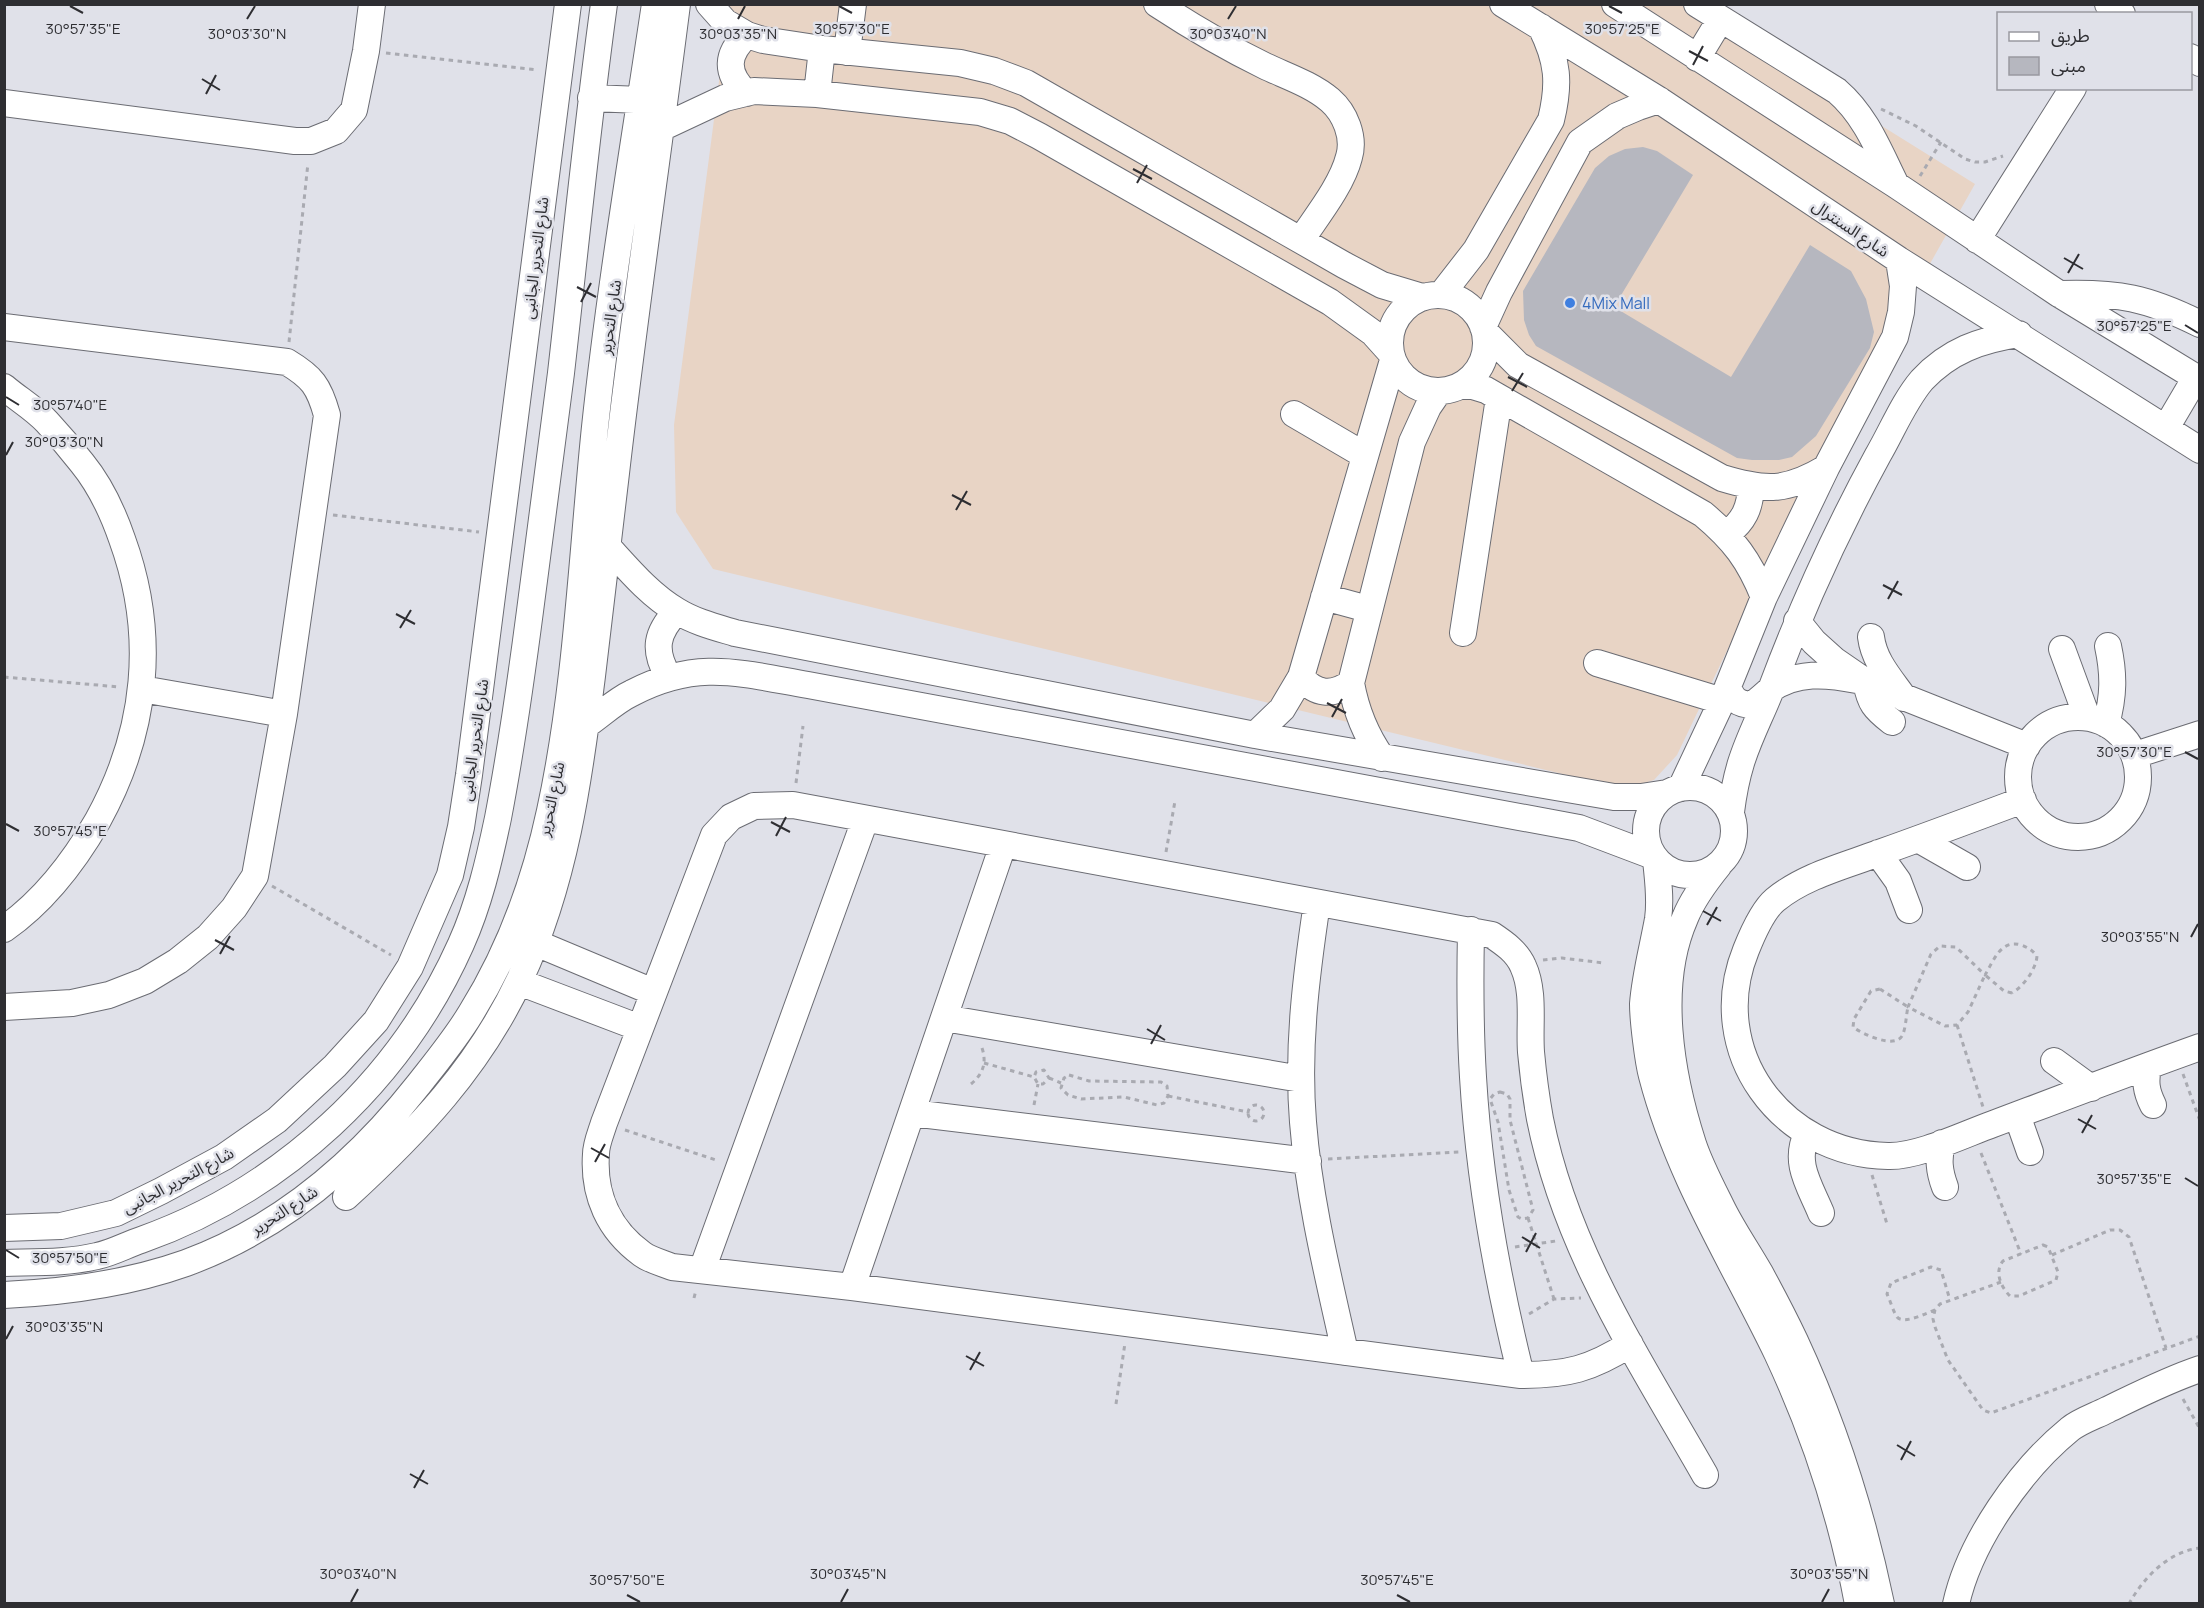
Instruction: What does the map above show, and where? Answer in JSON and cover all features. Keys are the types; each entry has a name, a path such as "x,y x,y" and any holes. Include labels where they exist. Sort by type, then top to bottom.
{"street":[{"path":"4,103 295,141 311,141 336,131 354,110 366,51 372,4"},
{"name":"شارع التحرير الجانبى","path":"4,1228 61,1226 116,1213 224,1157 277,1120 335,1066 376,1020 410,967 450,875 470,774 568,4"},
{"path":"4,1263 55,1261 97,1256 173,1229 257,1182 290,1160 347,1110 381,1073 411,1035 440,987 462,942 485,878 505,780 561,372 591,98 604,4"},
{"name":"شارع التحرير","path":"4,1295 55,1293 145,1276 189,1262 272,1221 310,1195 345,1166 378,1133 442,1054 471,1012 496,966 561,813 561,750 573,656 596,423 655,4"},
{"path":"346,1197 407,1140 476,1057 519,982 536,944 558,880 561,813 586,725 622,424 677,4"},
{"path":"709,4 725,22 747,35 763,40 960,63 994,71 1026,83 1382,285 1462,301 1471,308 1484,329 1518,365 1722,478 1751,487 1778,487 1804,481 1826,468"},
{"path":"817,94 853,4"},
{"path":"1157,4 1226,45 1314,89 1331,101 1344,116 1350,135 1350,156 1343,174 1301,240"},
{"name":"شارع السنترال","path":"1503,4 1659,100 1899,260 2199,450"},
{"path":"1616,4 2060,294 2198,379 2166,428"},
{"path":"1697,4 1837,90 1852,104 1867,126 1902,189"},
{"path":"1697,58 1720,20"},
{"path":"1255,735 1282,709 1301,677 1392,356 1390,341 1396,319 1403,310 1432,296 1476,250 1551,120 1557,97 1557,72 1552,49 1541,27"},
{"path":"746,93 736,83 731,70 731,57 737,44 747,35"},
{"path":"1977,240 2072,90"},
{"path":"661,128 706,105 754,91 817,94 950,107 981,112 1011,121 1330,302 1373,333 1392,356 1406,379 1416,386 1449,389 1480,388 1703,514 1727,534 1743,553 1764,597"},
{"path":"591,98 641,100"},
{"path":"1382,758 1361,723 1354,704 1351,683 1412,442 1428,407 1449,389 1470,379 1484,358 1486,345 1484,329 1499,292 1581,142 1617,116 1659,100"},
{"path":"1719,865 1694,876 1680,875 1667,869 1655,858 1647,843 1648,822 1656,803 1674,791 1725,694 1764,597 1826,468 1894,337 1901,312 1903,286 1899,260"},
{"path":"2060,294 2097,293 2133,298 2168,308 2199,324"},
{"path":"4,327 287,362 307,374 321,392 327,415 284,714 255,876 234,908 208,937 178,961 145,981 109,995 72,1003 4,1007"},
{"path":"1881,1604 1871,1556 1850,1483 1825,1411 1795,1341 1722,1209 1693,1146 1672,1065 1668,1000 1675,948 1684,918 1700,890 1731,850 1735,831 1731,812 1740,764 1797,621 1841,527 1906,404 1922,381 1941,362 1957,352 1991,338 2019,334"},
{"path":"522,368 561,372"},
{"path":"1871,384 1882,382 1893,385 1902,393 1906,404"},
{"path":"4,387 46,420 84,465 114,516 134,572 144,630 142,689 131,743 112,794 85,843 52,886 4,929"},
{"path":"1463,633 1499,398"},
{"path":"1293,414 1364,455"},
{"path":"596,423 622,424"},
{"path":"1727,534 1746,514 1751,501 1751,487"},
{"path":"608,547 643,585 677,611 705,624 735,633 1255,735 1614,797 1641,797 1701,788 1718,797 1731,812"},
{"path":"1324,597 1368,609"},
{"path":"668,676 661,664 658,649 663,628 677,611"},
{"path":"1797,621 1814,642 1834,660 1866,682 2027,746"},
{"path":"1871,637 1878,662 1904,698"},
{"path":"2087,720 2114,685 2108,646"},
{"path":"2057,653 2087,720"},
{"path":"1597,663 1725,694 1740,704 1752,705 1770,690 1790,678 1827,675 1866,682"},
{"path":"907,704 913,668"},
{"path":"586,725 630,694 668,676 698,671 729,672 1579,828 1655,858"},
{"path":"1301,677 1308,686 1330,693 1341,690 1351,683"},
{"path":"1866,682 1870,700 1892,722"},
{"path":"142,689 284,714"},
{"path":"2087,720 2123,736 2134,755 2138,773 2137,792 2129,809 2117,824 2101,833 2083,838 2064,836 2047,829 2032,817 2023,800 2018,772 2027,746 2038,733 2052,723 2087,720"},
{"path":"2134,755 2199,734"},
{"path":"1417,798 1423,765"},
{"path":"470,774 505,780"},
{"path":"2023,800 1809,879 1773,901 1754,931 1739,967 1734,1006 1739,1044 1754,1080 1777,1110 1807,1134 1843,1149 1890,1156 1942,1143 2188,1052"},
{"path":"1630,1344 1606,1360 1579,1370 1550,1375 1521,1375 852,1287 672,1267 644,1255 621,1236 604,1211 596,1182 596,1152 604,1123 714,835 731,817 754,806 793,805 1492,935 1510,947 1523,965 1529,987 1531,1053 1540,1118 1556,1182 1576,1238 1606,1304 1630,1344 1705,1475"},
{"path":"702,1270 865,820"},
{"path":"1918,839 1967,867"},
{"path":"852,1287 1003,845"},
{"path":"1878,854 1898,881 1909,910"},
{"path":"1655,858 1659,889 1658,917 1643,1005 1652,1074 1671,1140 1699,1202 1777,1354 1807,1425 1832,1497 1858,1604"},
{"path":"1317,903 1304,988 1301,1079 1308,1161 1323,1248 1345,1352"},
{"path":"1470,930 1473,1078 1479,1151 1494,1250 1510,1333 1521,1375"},
{"path":"536,944 653,992"},
{"path":"519,982 640,1028"},
{"path":"944,1018 1301,1079"},
{"path":"2054,1061 2091,1088"},
{"path":"2148,1067 2145,1080 2146,1093 2152,1105"},
{"path":"381,1073 408,1098"},
{"path":"912,1113 1308,1161"},
{"path":"2017,1115 2030,1152"},
{"path":"1807,1134 1801,1146 1800,1160 1821,1213"},
{"path":"1942,1143 1939,1158 1940,1173 1945,1187"},
{"path":"161,1191 173,1229"},
{"path":"1956,1604 1976,1550 2001,1504 2034,1463 2072,1427 2172,1378 2199,1369"}],"path":[{"path":"366,51 558,73"},
{"path":"1873,105 1916,126 1965,159 1985,162 2006,155"},
{"path":"287,362 311,141"},
{"path":"1902,189 1941,142"},
{"path":"313,513 501,534"},
{"path":"4,677 142,689"},
{"path":"793,805 803,726"},
{"path":"1162,875 1175,801"},
{"path":"255,876 410,967"},
{"path":"1984,975 1968,1012 1958,1025 1945,1026 1908,1007 1880,989 1872,991 1854,1019 1853,1027 1889,1042 1896,1041 1902,1035 1908,1007 1931,954 1940,946 1956,947 1984,975 2004,991 2013,993 2018,990 2036,964 2037,956 2030,948 2022,945 2013,943 2004,946 1984,975"},
{"path":"1523,965 1562,958 1604,963"},
{"path":"1958,1025 1981,1128 2021,1254"},
{"path":"971,1084 977,1079 984,1063 982,1048"},
{"path":"2188,1052 2199,1121"},
{"path":"984,1063 1034,1077 1038,1084 1043,1084 1049,1078"},
{"path":"1034,1077 1036,1072 1044,1070 1049,1078 1061,1083"},
{"path":"1069,1075 1089,1081 1158,1082 1167,1086 1168,1096 1164,1102 1157,1105 1124,1097 1081,1099 1064,1093 1061,1083 1069,1075"},
{"path":"1528,1218 1518,1217 1509,1190 1498,1122 1490,1099 1494,1094 1500,1092 1506,1094 1510,1099 1510,1120 1533,1210 1528,1218 1554,1299"},
{"path":"1168,1096 1248,1112"},
{"path":"1256,1105 1260,1106 1263,1114 1259,1120 1255,1120 1251,1119 1248,1112 1249,1108 1256,1105"},
{"path":"604,1123 739,1168"},
{"path":"1308,1161 1479,1151"},
{"path":"1866,1154 1887,1224"},
{"path":"2052,1255 2110,1230 2120,1230 2129,1238 2166,1348"},
{"path":"1494,1250 1576,1238"},
{"path":"2043,1245 2048,1247 2052,1255 2058,1272 2056,1280 2014,1298 2006,1293 1998,1273 2000,1264 2043,1245"},
{"path":"1950,1300 1941,1270 1931,1267 1891,1283 1887,1294 1897,1317 1902,1320 1935,1310 1950,1300 2001,1282"},
{"path":"1510,1333 1532,1311 1554,1299 1579,1297 1606,1304"},
{"path":"1935,1310 1933,1319 1935,1327 1948,1360 1983,1410 1990,1413 2199,1336"},
{"path":"1116,1404 1128,1323"},
{"path":"2172,1378 2199,1429"},
{"path":"2129,1604 2153,1572 2171,1558 2190,1549 2199,1548"}],"shaded area":[{"path":"729,5 1688,5 1975,184 1814,469 1677,755 1654,780 1625,789 713,569 676,512 674,425"}],"building":[{"name":"4Mix Mall","path":"1643,147 1657,151 1693,175 1614,307 1731,377 1810,245 1851,271 1866,299 1874,332 1870,348 1816,436 1792,457 1779,460 1737,458 1536,346 1529,335 1524,320 1523,291 1595,168 1609,156 1625,149"}],"place":[{"name":"4Mix Mall","path":"1570,303"}]}
